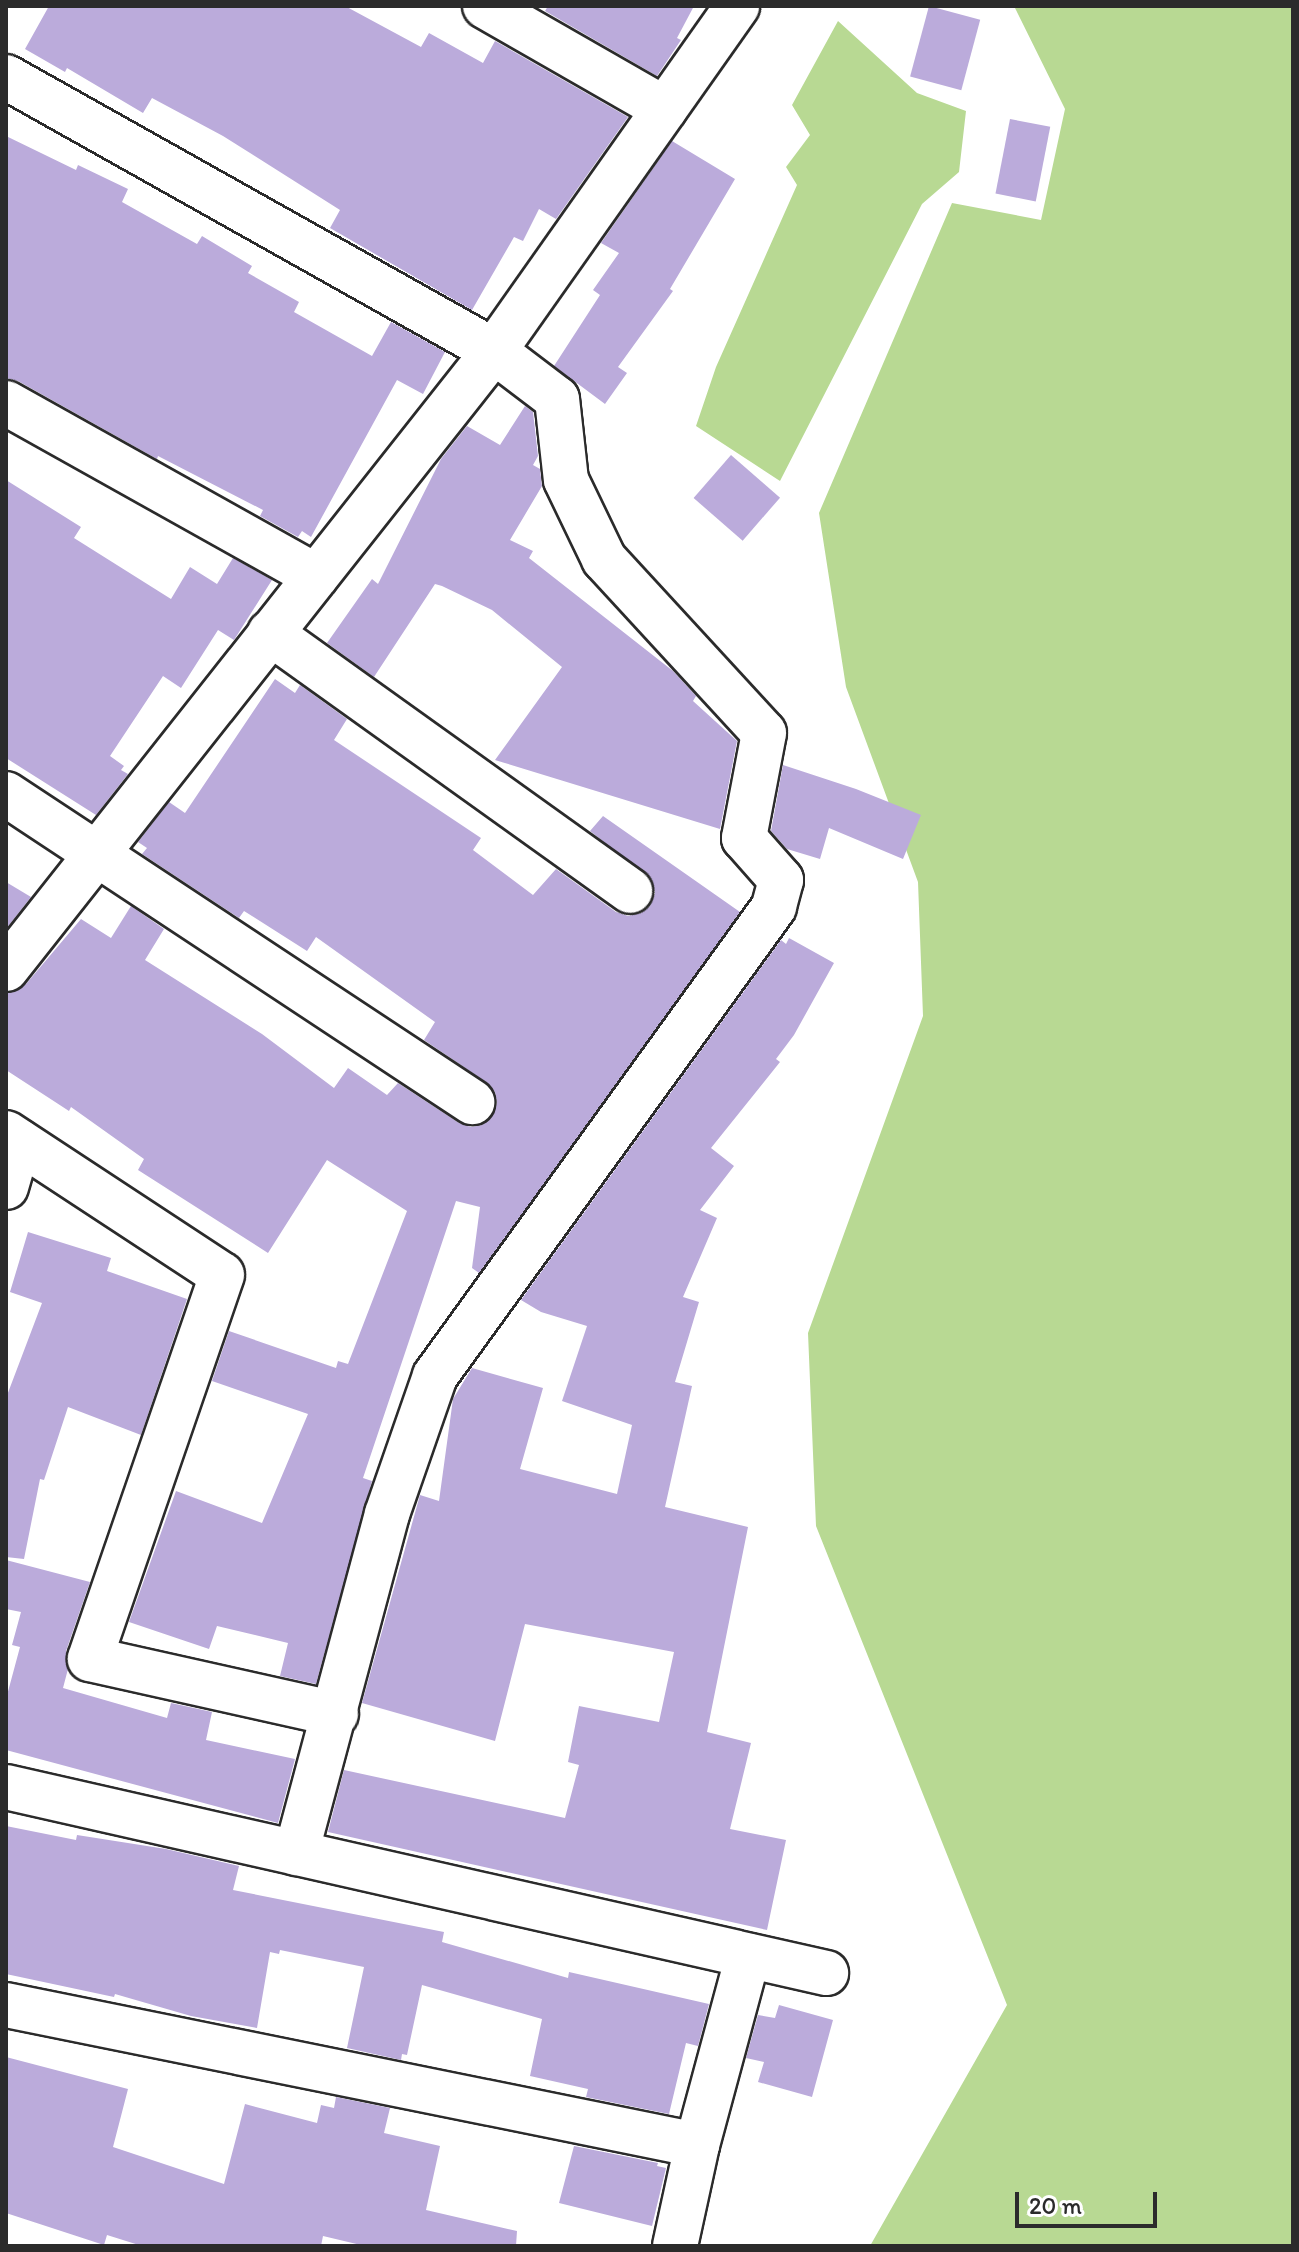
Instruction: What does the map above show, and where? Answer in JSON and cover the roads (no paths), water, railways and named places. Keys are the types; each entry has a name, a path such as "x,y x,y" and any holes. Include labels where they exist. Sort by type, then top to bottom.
{"street":[{"path":"485,6 665,109"},
{"path":"6,969 494,351 737,6"},
{"path":"6,77 494,351 557,399 566,480 604,559 764,733 744,838 781,880 774,907 435,1376 387,1514 336,1714 296,1853"},
{"path":"6,403 316,576"},
{"path":"270,633 630,891"},
{"path":"6,794 472,1102"},
{"path":"6,1187 12,1137 222,1275 90,1659 336,1714"},
{"path":"6,1787 826,1973"},
{"path":"675,2246 697,2145 748,1956"},
{"path":"6,2005 697,2145"}]}
